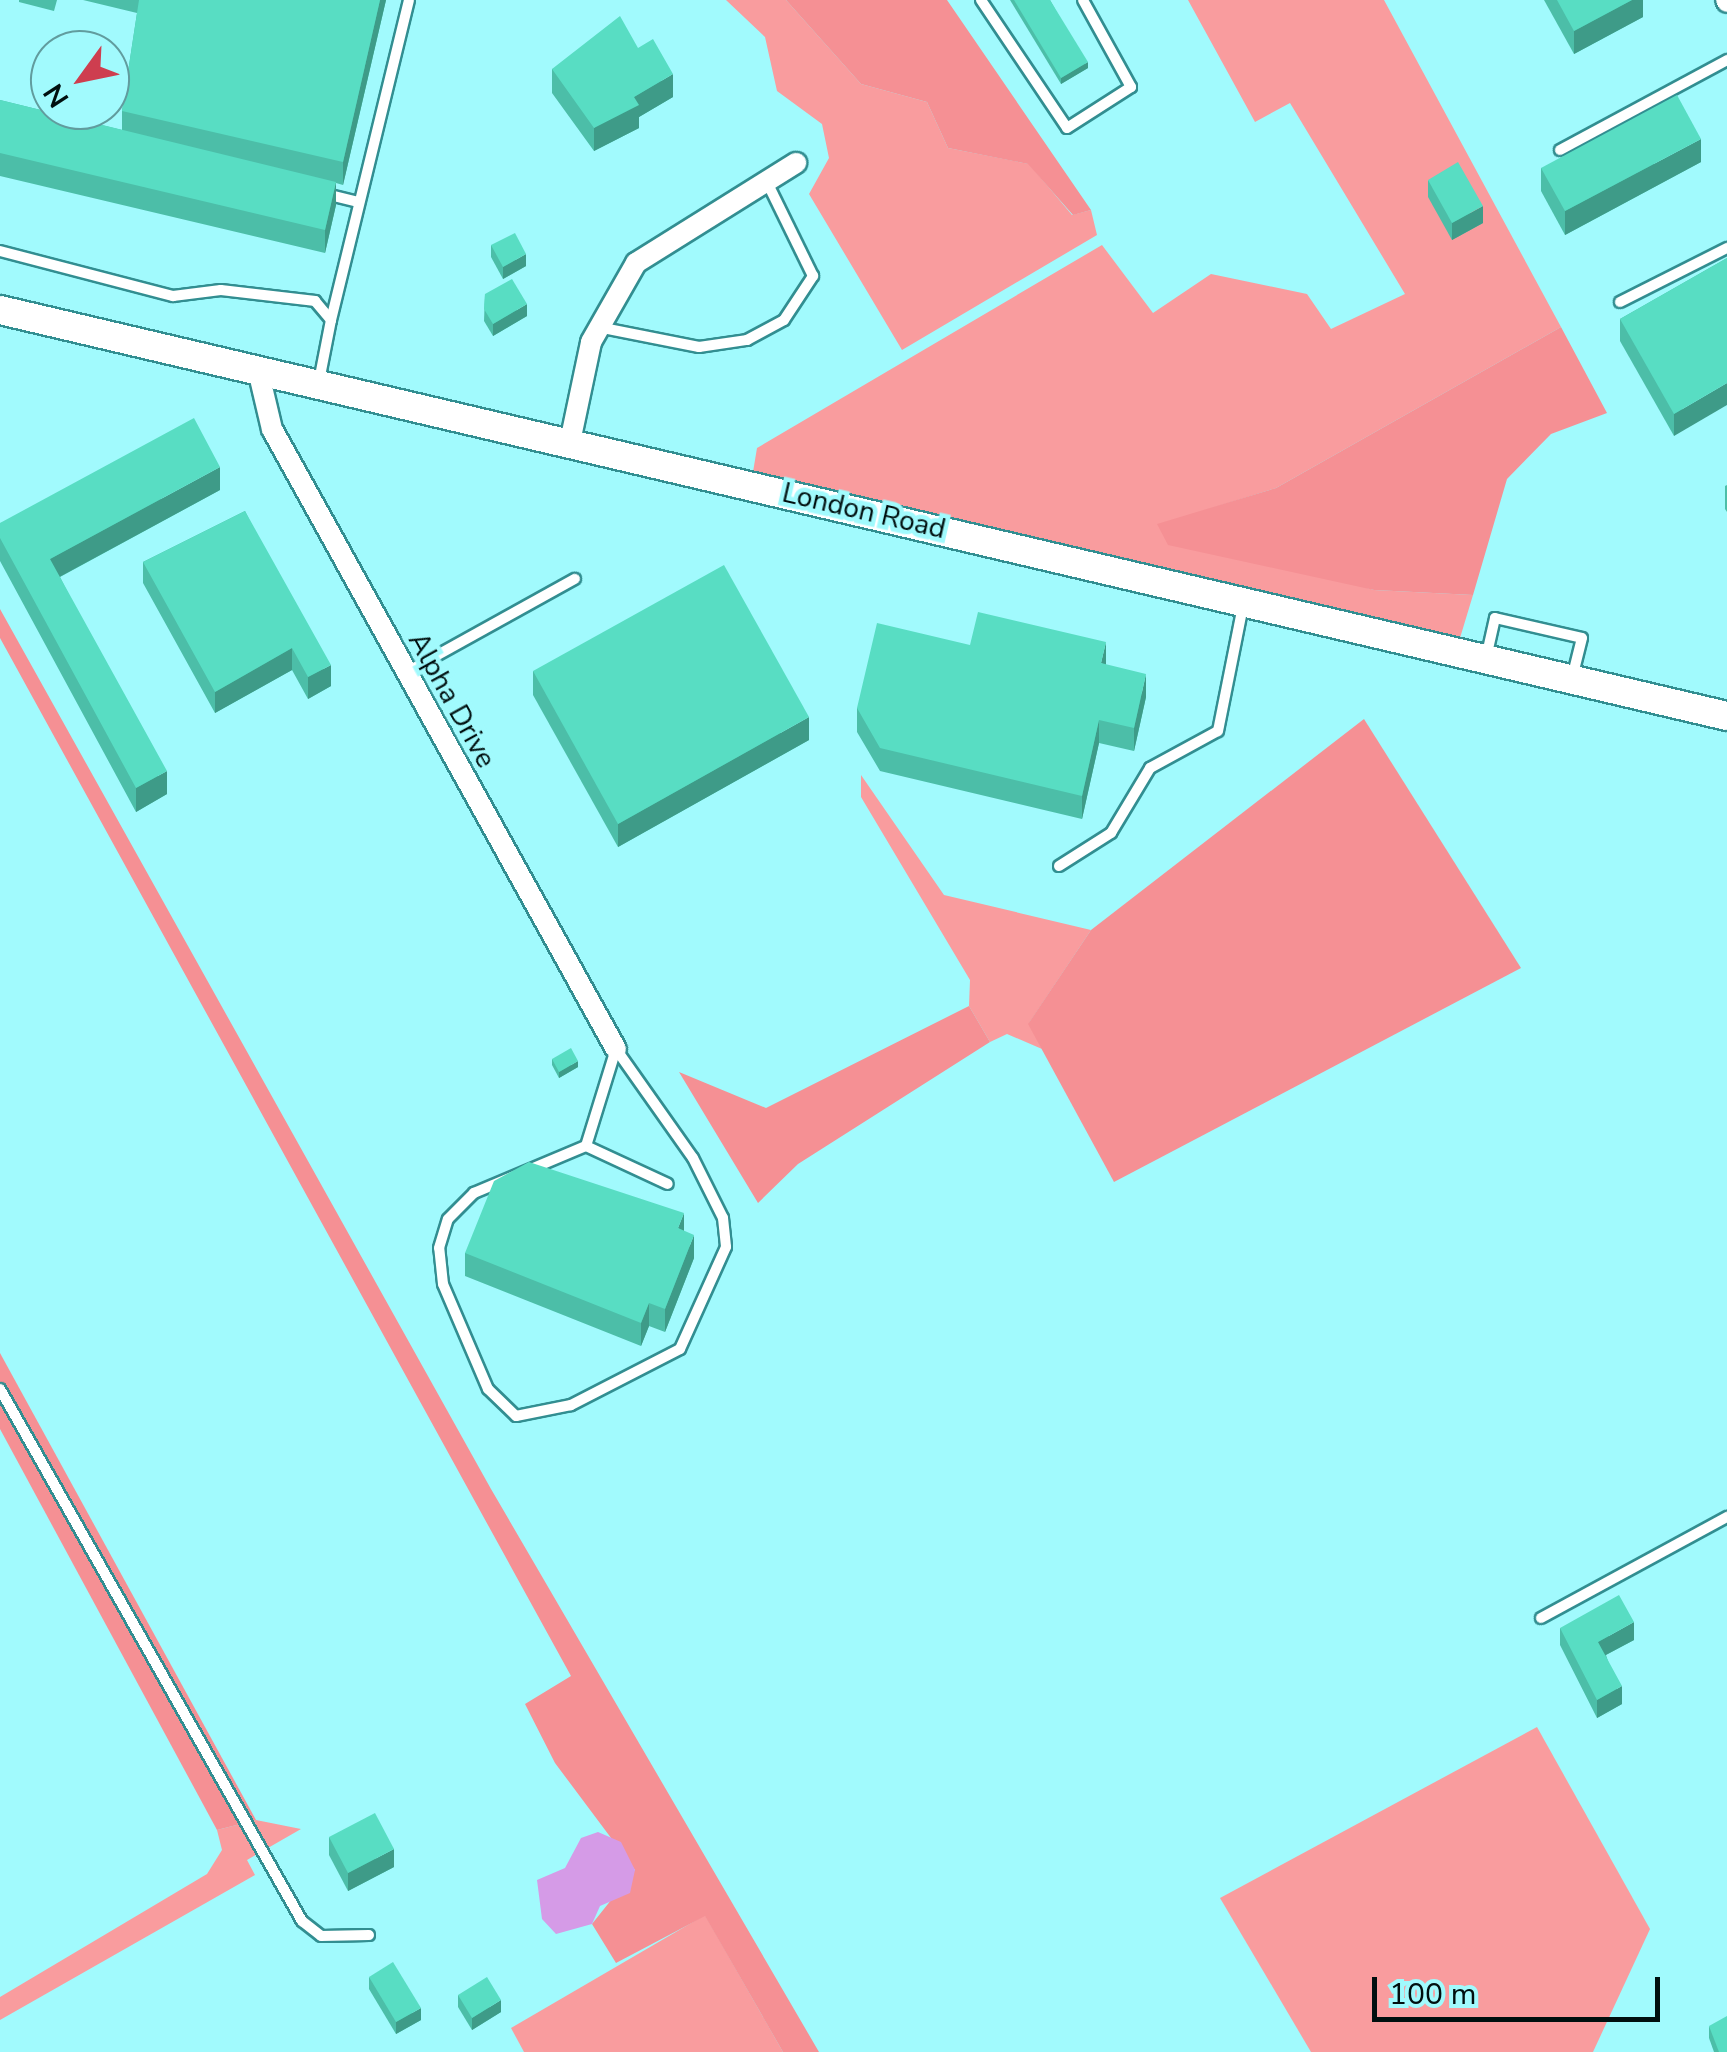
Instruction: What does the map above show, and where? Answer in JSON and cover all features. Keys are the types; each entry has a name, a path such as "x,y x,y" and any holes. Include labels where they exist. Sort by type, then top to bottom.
{"street":[{"path":"570,442 597,327 644,256 796,163"},
{"name":"London Road","path":"0,310 1244,600 1572,678 1721,719"},
{"name":"Alpha Drive","path":"258,370 272,429 616,1049"}],"lane":[{"path":"318,384 409,0"},
{"path":"981,0 1067,128 1132,87 1084,0"},
{"path":"1560,150 1727,60"},
{"path":"597,327 698,347 746,340 784,320 813,276 766,180"},
{"path":"302,188 359,202"},
{"path":"1620,302 1727,248"},
{"path":"0,251 173,296 284,293 315,302 331,320"},
{"path":"406,672 576,579"},
{"path":"1059,866 1111,833 1150,768 1218,731 1244,600"},
{"path":"1486,659 1495,618 1582,638 1572,678"},
{"path":"616,1049 693,1158 723,1218 726,1247 680,1349 571,1405 516,1416 488,1389 443,1284 439,1248 448,1219 474,1192 586,1146 668,1184"},
{"path":"586,1146 616,1049"},
{"path":"0,1389 302,1920 321,1936 370,1935"},
{"path":"1541,1618 1727,1516"}],"shaded area":[{"path":"726,0 786,0 861,84 927,102 948,148 1029,164 1072,215 1091,210 1097,235 902,350 809,194 829,158 822,124 777,91 765,37"},
{"path":"786,0 947,0 1091,210 1073,215 1028,164 948,148 927,102 861,84"},
{"path":"1188,0 1384,0 1561,327 1276,488 1158,525 1374,590 1473,595 1460,638 753,472 757,448 1102,245 1153,313 1211,274 1307,294 1331,329 1405,294 1290,103 1255,122"},
{"path":"1561,327 1607,413 1551,434 1507,479 1473,595 1374,590 1168,545 1157,524 1276,488"},
{"path":"0,609 491,1489 819,2052 783,2052 705,1916 616,1963 592,1924 635,1870 555,1763 525,1704 571,1676 0,638"},
{"path":"1364,719 1521,968 1114,1182 1028,1024 1091,930"},
{"path":"861,775 944,895 1091,930 1029,1023 1042,1049 1007,1034 990,1042 969,1006 970,980 861,797"},
{"path":"969,1006 990,1042 798,1164 758,1203 679,1072 766,1108"},
{"path":"0,1353 256,1820 217,1830 0,1429"},
{"path":"1537,1727 1650,1929 1593,2052 1311,2052 1220,1898"},
{"path":"256,1820 301,1829 247,1860 255,1875 0,2020 0,1997 207,1874 222,1850 217,1830"},
{"path":"598,1832 621,1842 635,1870 630,1893 600,1906 592,1924 556,1934 542,1919 537,1880 565,1868 581,1838"},
{"path":"705,1915 783,2052 524,2052 511,2028"}],"building":[{"path":"139,0 380,0 343,162 130,113 130,59"},
{"path":"1014,0 1050,0 1088,62 1061,78"},
{"path":"1557,0 1632,0 1574,31"},
{"path":"620,16 638,48 653,39 673,74 634,97 639,105 594,128 552,69"},
{"path":"1677,95 1701,139 1565,211 1541,168"},
{"path":"0,100 30,107 30,130 123,130 336,182 325,230 0,153"},
{"path":"1458,162 1483,206 1452,223 1428,180"},
{"path":"515,233 526,254 503,267 491,245"},
{"path":"1727,258 1727,383 1674,414 1620,319"},
{"path":"512,279 527,304 493,324 484,309 485,294"},
{"path":"194,418 220,467 50,559 167,771 136,788 0,538 0,523"},
{"path":"245,511 331,665 308,677 292,648 215,692 143,562"},
{"path":"724,565 809,717 618,824 533,671"},
{"path":"978,612 1106,642 1101,663 1146,674 1134,728 1099,720 1082,796 880,748 857,708 877,623 970,645"},
{"path":"571,1048 578,1061 559,1072 552,1059"},
{"path":"529,1162 684,1213 678,1228 694,1235 665,1309 649,1303 641,1323 465,1253 494,1181"},
{"path":"1619,1595 1634,1622 1598,1642 1622,1686 1597,1700 1560,1628"},
{"path":"375,1813 394,1849 348,1873 329,1837"},
{"path":"393,1962 421,2008 396,2022 369,1977"},
{"path":"487,1977 501,2000 472,2018 458,1995"},
{"path":"1727,2016 1727,2052 1719,2052 1709,2026"}]}
